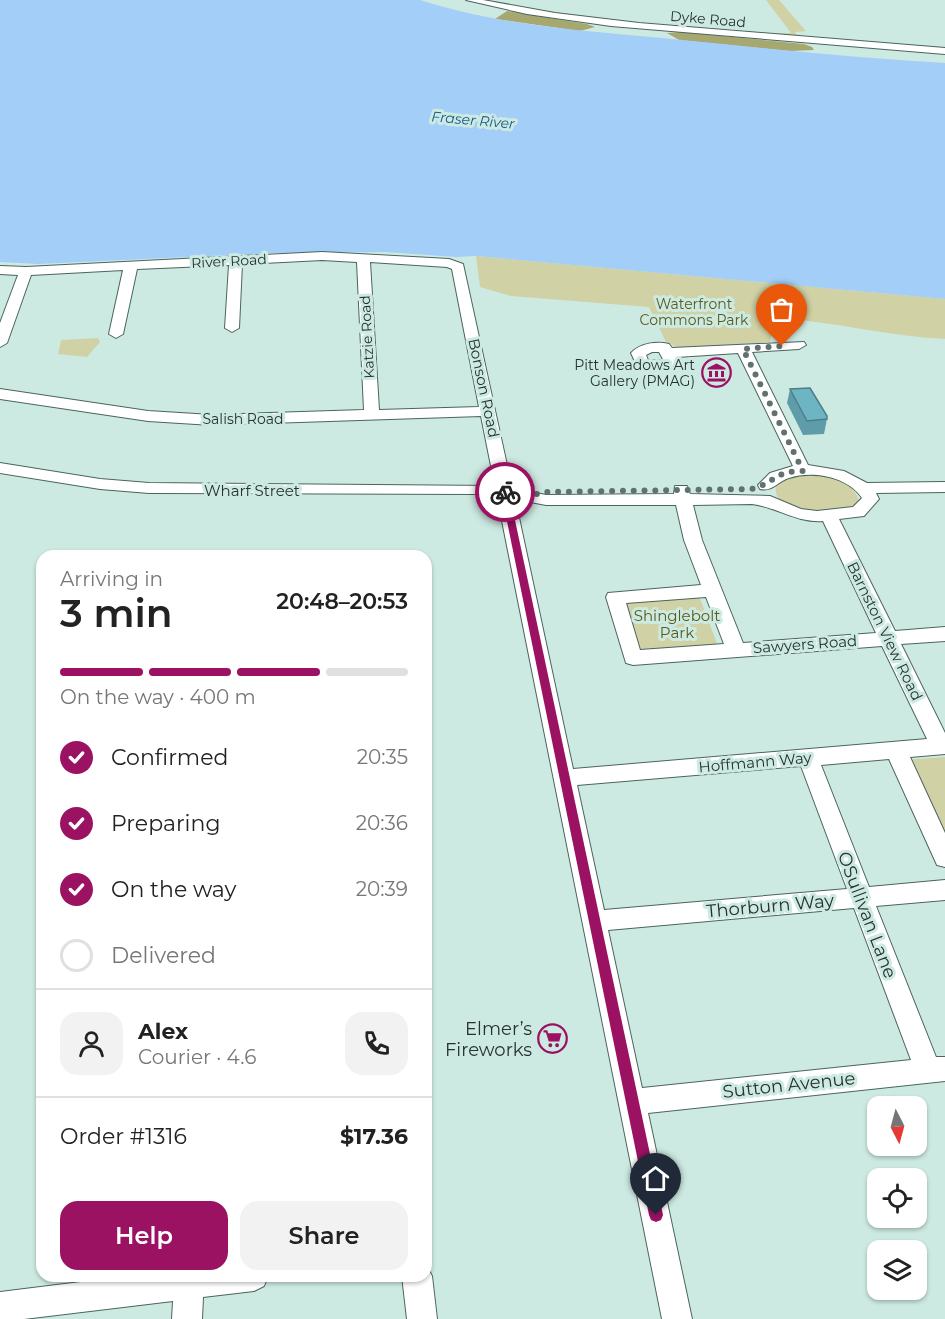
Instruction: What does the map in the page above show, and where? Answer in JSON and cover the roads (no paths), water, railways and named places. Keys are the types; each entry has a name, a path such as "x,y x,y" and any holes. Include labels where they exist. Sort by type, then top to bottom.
{"street":[{"name":"Dyke Road","path":"471,0 542,15 603,23 834,44 945,51"},
{"name":"River Road","path":"0,270 26,271 297,257 363,257 449,263 458,267"},
{"name":"Katzie Road","path":"363,257 372,416"},
{"path":"232,328 236,261"},
{"path":"116,334 131,266"},
{"name":"Bonson Road","path":"458,267 677,1319"},
{"path":"0,343 26,271"},
{"path":"668,353 799,345"},
{"path":"743,349 803,471"},
{"name":"Salish Road","path":"0,394 148,416 238,420 489,411"},
{"name":"Wharf Street","path":"0,468 100,484 149,488 477,489 546,500 682,494 734,497 768,493"},
{"path":"869,494 858,513 829,516 798,514 768,493 778,475 803,471 835,473 869,494 945,495"},
{"path":"869,494 945,487"},
{"path":"682,494 693,540 736,650"},
{"name":"Barnston View Road","path":"829,516 943,746"},
{"name":"Sawyers Road","path":"713,590 615,597 633,658 945,634"},
{"name":"Hoffmann Way","path":"565,778 943,746"},
{"path":"896,750 945,858"},
{"name":"OSullivan Lane","path":"808,758 860,898 937,1070"},
{"name":"Thorburn Way","path":"594,921 945,890"},
{"name":"Sutton Avenue","path":"632,1102 937,1070"},
{"path":"0,1307 205,1282"},
{"path":"418,1282 422,1319"},
{"path":"187,1319 189,1284"}],"water":[{"name":"Fraser River","path":"0,0 420,0 482,16 544,26 945,63 945,299 476,256 456,257 385,252 273,253 38,264 0,262"}],"place":[{"name":"Pitt Meadows Art Gallery (PMAG)","path":"716,373"},
{"name":"Elmer’s Fireworks","path":"553,1039"}],"park label":[{"name":"Waterfront Commons Park","path":"694,312"},
{"name":"Shinglebolt Park","path":"677,624"}]}
